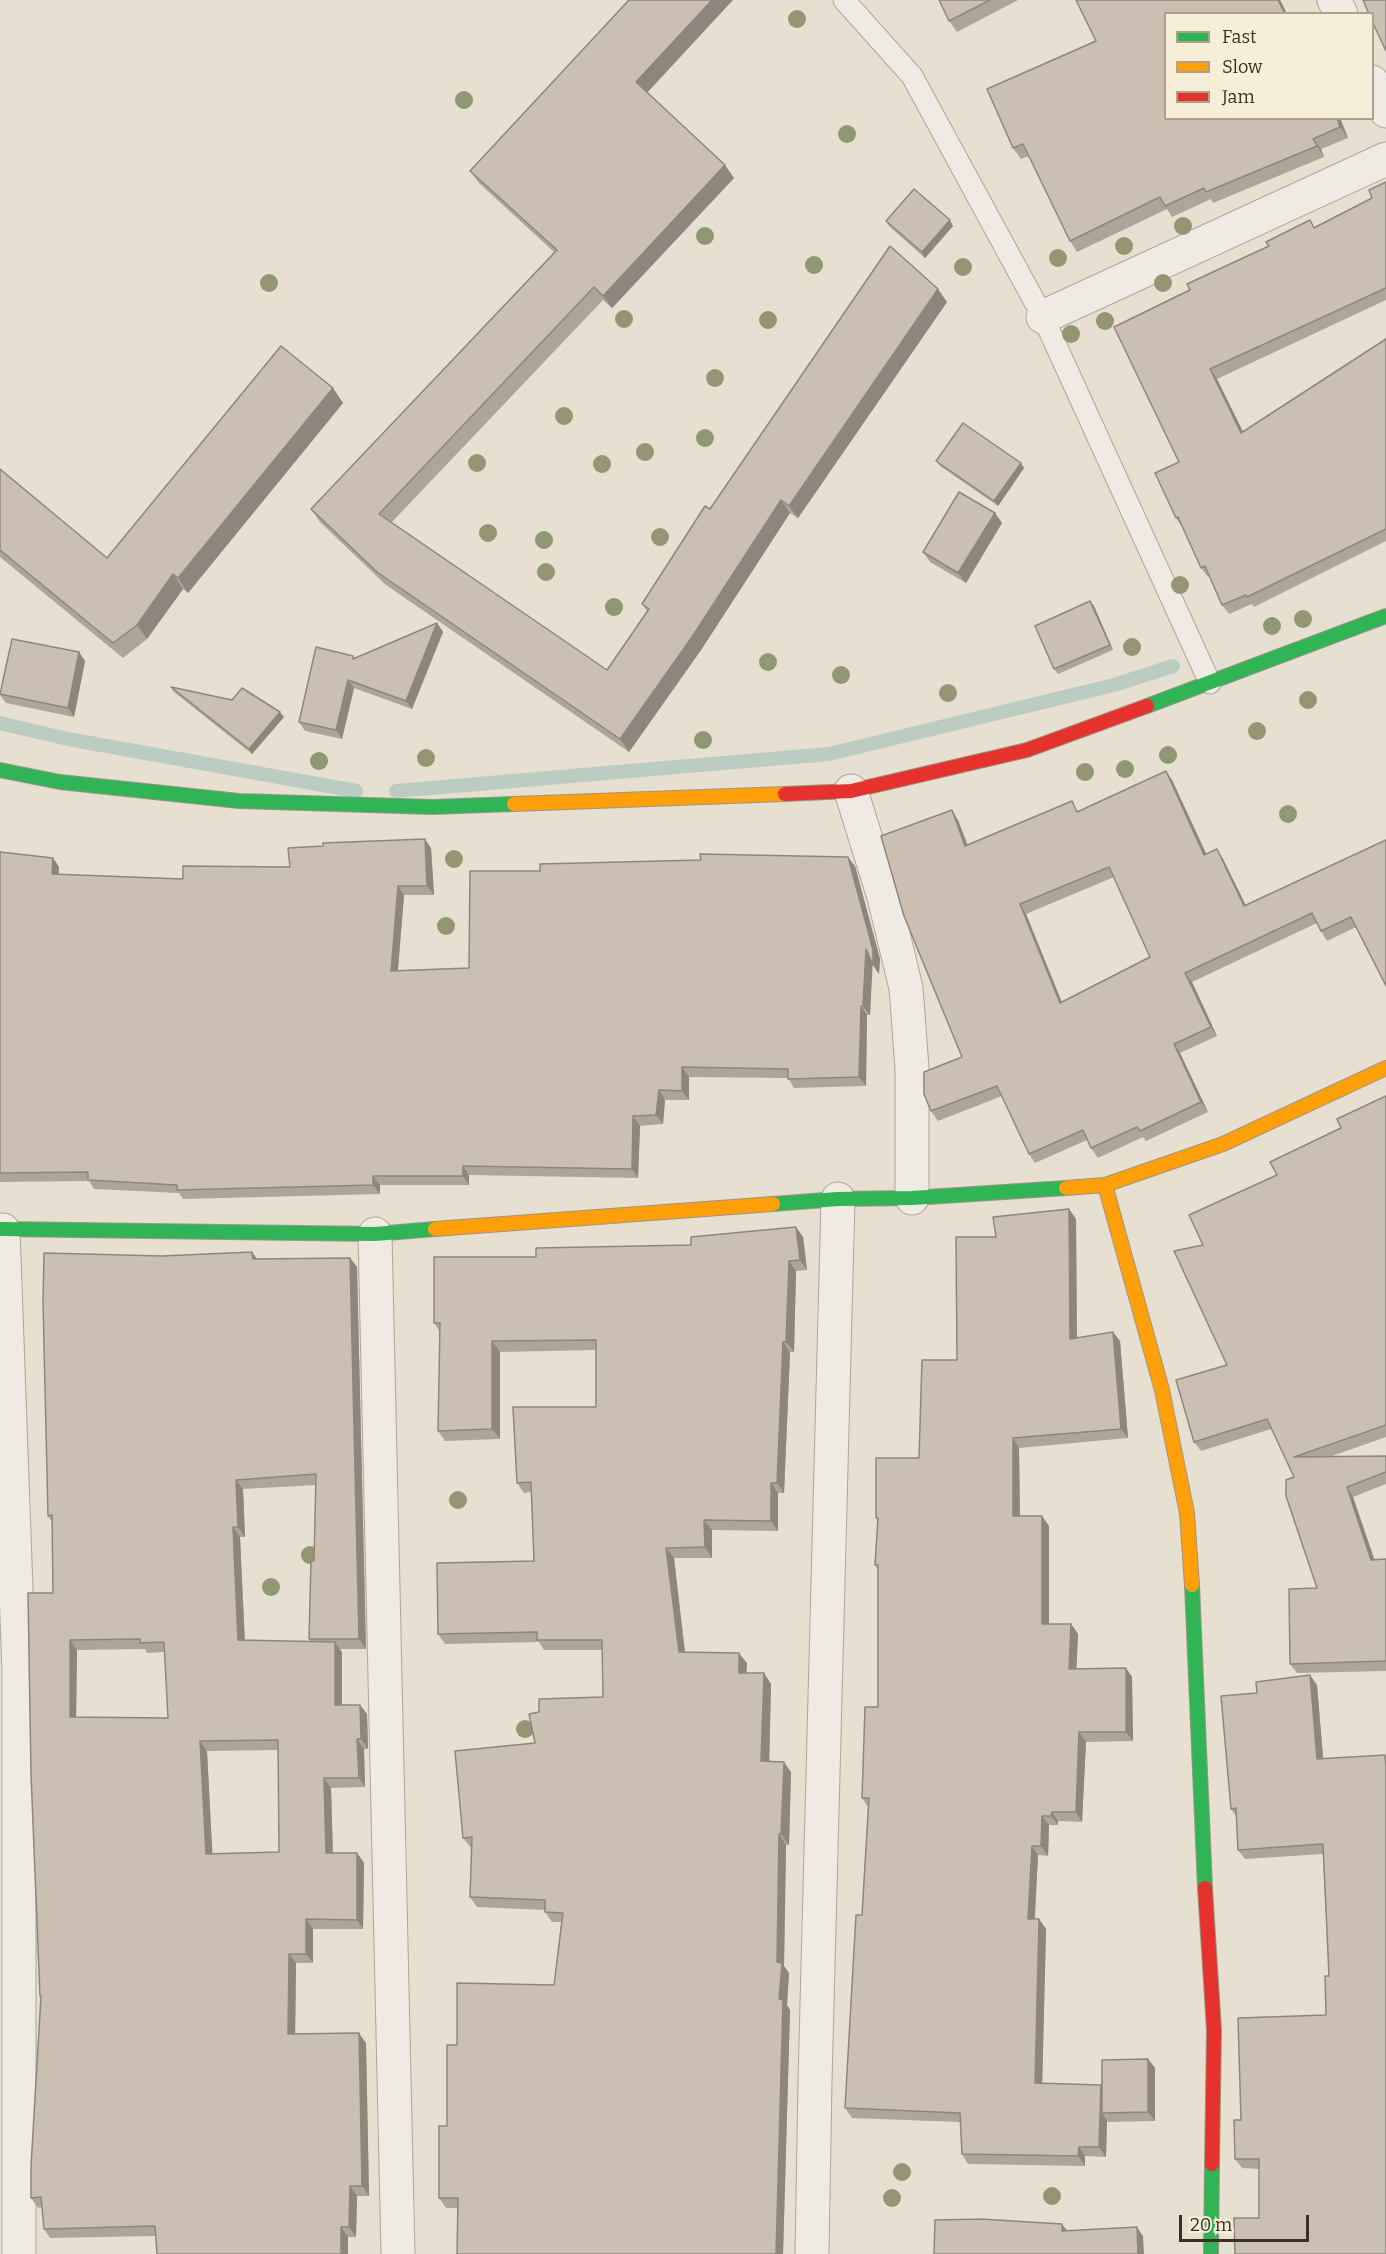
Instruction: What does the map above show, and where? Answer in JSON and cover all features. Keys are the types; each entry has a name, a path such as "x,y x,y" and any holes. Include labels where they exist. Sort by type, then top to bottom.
{"street":[{"path":"1374,86 1386,111"},
{"path":"1044,317 1386,159"},
{"path":"0,770 60,782 239,801 433,807 851,791 1027,750 1386,616"},
{"path":"851,791 884,897 906,988 912,1068 912,1198"},
{"path":"19,2254 9,1876 19,1672 2,1229 375,1234 838,1199 912,1198 1105,1185 1223,1144 1386,1068"},
{"path":"1105,1185 1162,1390 1187,1513 1194,1622 1200,1805 1214,2030 1211,2254"},
{"path":"812,2254 838,1199"},
{"path":"375,1234 398,2254"}],"lane":[{"path":"844,0 912,76 1044,317 1210,683"}],"building":[{"path":"629,0 712,0 636,82 725,165 603,296 594,287 379,514 607,670 649,609 642,604 705,506 710,509 890,246 938,289 789,506 781,500 692,637 620,739 377,572 311,509 557,250 470,171"},
{"path":"939,0 990,0 949,21"},
{"path":"1076,0 1278,0 1284,12 1164,12 1164,120 1338,120 1340,127 1313,139 1317,146 1206,192 1204,188 1165,206 1160,197 1070,241 1023,144 1013,148 987,89 1096,41"},
{"path":"1363,0 1386,0 1386,51 1374,25 1374,12 1368,12"},
{"path":"1386,182 1386,288 1210,369 1241,433 1386,339 1386,529 1247,597 1246,595 1222,605 1205,566 1201,568 1155,473 1179,462 1114,327 1190,290 1187,284 1269,246 1266,242 1310,220 1314,228 1372,198 1369,190"},
{"path":"914,189 950,220 922,252 886,221"},
{"path":"281,346 333,388 178,578 173,574 137,625 113,643 0,550 0,469 107,558"},
{"path":"963,423 1021,463 994,501 936,461"},
{"path":"959,492 995,513 958,573 923,552"},
{"path":"1090,601 1110,645 1054,669 1035,626"},
{"path":"437,623 406,701 348,680 336,730 299,722 316,647 353,656 353,659"},
{"path":"12,639 79,652 68,708 0,694"},
{"path":"171,687 232,700 242,688 280,712 249,749"},
{"path":"1166,771 1204,855 1217,849 1244,906 1386,840 1386,986 1351,917 1321,931 1312,913 1185,973 1211,1027 1174,1044 1201,1102 1140,1131 1137,1127 1091,1148 1083,1130 1029,1154 997,1086 931,1111 924,1094 924,1072 962,1057 904,916 881,836 952,810 965,846 1072,801 1077,812","holes":["1109,867 1150,957 1060,1003 1020,904"]},
{"path":"425,839 427,886 398,886 391,971 469,968 470,871 540,871 540,864 701,860 700,854 848,857 873,950 873,965 866,949 863,1006 861,1006 859,1077 788,1079 788,1069 682,1067 682,1091 659,1090 656,1115 633,1116 632,1169 463,1166 463,1176 373,1176 373,1185 177,1190 177,1185 88,1180 88,1172 0,1173 0,852 53,858 52,874 183,879 183,866 290,867 288,848 323,846 323,843"},
{"path":"1386,1096 1386,1425 1294,1457 1386,1456 1386,1472 1347,1487 1371,1560 1386,1559 1386,1661 1290,1664 1289,1589 1317,1588 1286,1496 1286,1480 1294,1477 1267,1419 1194,1442 1176,1380 1227,1365 1174,1251 1203,1245 1189,1215 1277,1175 1270,1162 1341,1128 1337,1119"},
{"path":"1069,1209 1070,1339 1113,1332 1121,1429 1013,1438 1013,1516 1042,1516 1042,1624 1071,1624 1069,1669 1126,1668 1126,1732 1079,1732 1076,1812 1052,1812 1051,1816 1042,1816 1041,1846 1032,1846 1028,1919 1039,1919 1035,2083 1101,2085 1099,2147 1079,2147 1078,2156 962,2154 960,2113 845,2108 856,1915 862,1915 869,1798 862,1798 865,1707 878,1707 878,1565 875,1565 878,1518 876,1518 876,1458 919,1458 922,1360 957,1360 956,1237 996,1237 993,1217"},
{"path":"796,1227 800,1260 789,1261 777,1483 771,1483 771,1521 704,1520 705,1547 666,1548 679,1652 739,1653 739,1673 764,1673 761,1761 784,1762 781,1834 779,1834 777,1962 782,1963 779,1999 783,2000 776,2254 457,2254 458,2198 439,2198 439,2126 447,2126 447,2045 457,2045 457,1983 554,1985 563,1913 545,1912 545,1900 470,1897 472,1837 463,1838 455,1751 535,1743 529,1714 539,1712 539,1699 603,1697 602,1640 537,1640 537,1632 438,1634 437,1563 534,1561 531,1482 517,1483 513,1407 596,1407 596,1340 492,1341 492,1429 438,1431 440,1323 434,1323 434,1257 536,1257 536,1248 691,1245 691,1237"},
{"path":"252,1252 253,1259 350,1258 359,1639 309,1639 316,1474 236,1480 238,1527 233,1527 238,1640 335,1642 335,1705 360,1705 361,1739 357,1739 359,1778 324,1778 326,1853 357,1853 357,1920 306,1919 306,1954 289,1954 288,2034 359,2033 362,2186 350,2186 349,2227 341,2227 341,2254 157,2254 155,2226 44,2229 41,2197 31,2198 41,1996 31,1774 28,1593 53,1593 52,1515 48,1516 44,1253 162,1256","holes":["140,1639 140,1643 164,1642 168,1718 70,1717 70,1640","278,1740 279,1852 206,1854 200,1741"]},
{"path":"1310,1675 1317,1759 1385,1755 1386,2254 1235,2254 1234,2218 1259,2218 1259,2159 1235,2159 1234,2120 1241,2120 1238,2018 1326,2015 1325,1976 1329,1976 1323,1844 1238,1850 1236,1808 1231,1809 1221,1696 1257,1693 1256,1682"},
{"path":"1148,2059 1148,2112 1102,2113 1102,2060"},
{"path":"981,2219 1062,2224 1062,2231 1137,2227 1138,2254 934,2254 935,2220"}],"waterway":[{"path":"396,791 829,754 1114,685 1173,666"},
{"path":"0,723 68,739 356,791"}],"traffic: fast":[{"path":"1147,706 1386,616"},
{"path":"0,770 60,782 239,801 433,807 514,804"},
{"path":"773,1204 1066,1188"},
{"path":"0,1229 375,1234 435,1229"},
{"path":"1192,1585 1205,1888"},
{"path":"1211,2254 1212,2164"}],"traffic: slow":[{"path":"514,804 785,794"},
{"path":"1066,1188 1105,1185 1223,1144 1386,1068"},
{"path":"1105,1185 1162,1390 1187,1513 1192,1585"},
{"path":"435,1229 773,1204"}],"traffic: jam":[{"path":"785,794 851,791 1027,750 1147,706"},
{"path":"1205,1888 1214,2030 1212,2164"}]}
